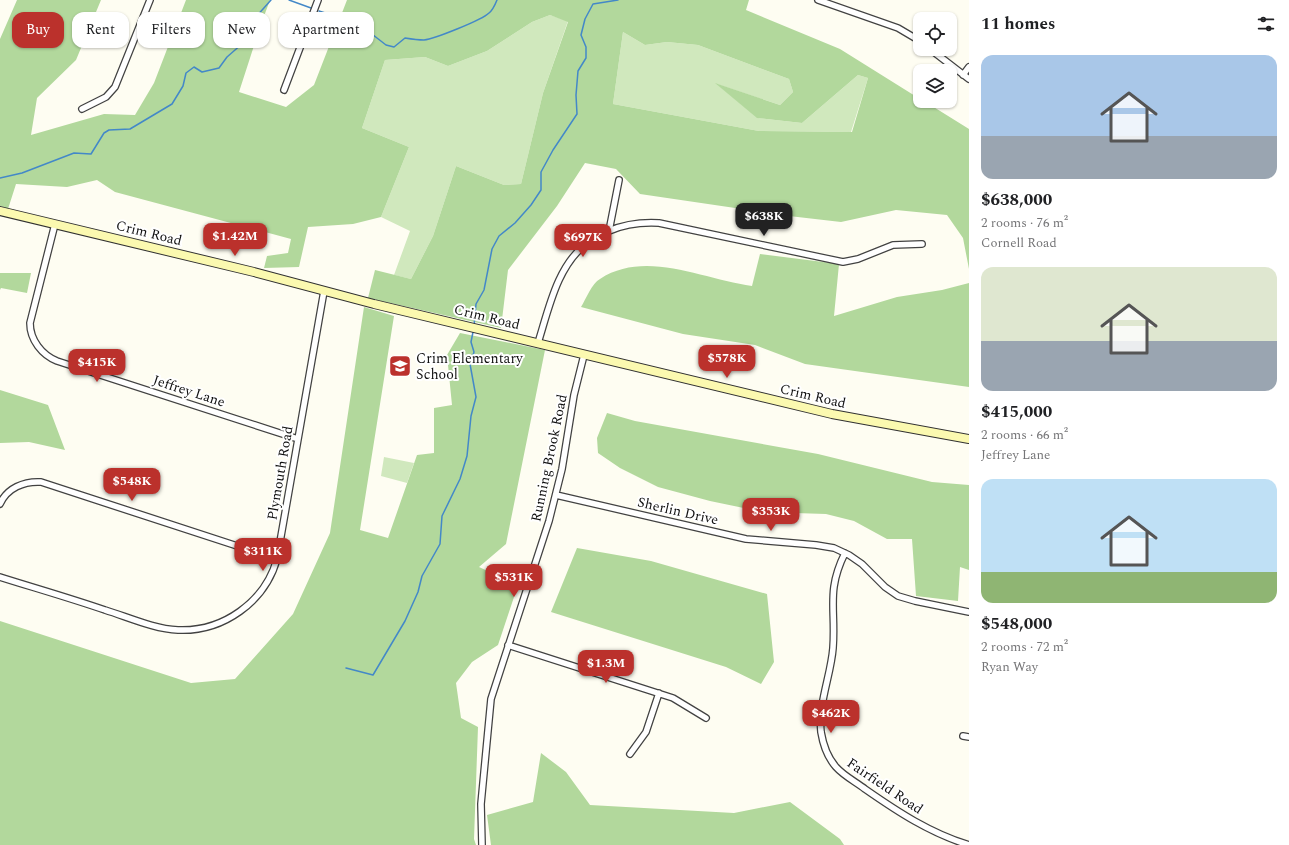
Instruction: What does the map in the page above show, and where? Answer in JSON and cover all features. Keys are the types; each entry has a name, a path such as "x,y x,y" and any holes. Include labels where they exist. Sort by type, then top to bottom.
{"street":[{"path":"82,109 106,97 116,87 150,0"},
{"path":"284,90 318,0"},
{"path":"818,0 837,8 898,28 913,37"},
{"path":"939,56 969,78"},
{"path":"963,74 969,67"},
{"path":"608,231 619,180"},
{"name":"Crim Road","path":"0,211 832,414 969,439"},
{"path":"538,343 555,289 572,257 586,243 608,231 626,225 644,222 659,223 843,262 858,259 893,246 922,244"},
{"name":"Jeffrey Lane","path":"55,224 30,323 32,334 45,355 72,366 298,439"},
{"name":"Plymouth Road","path":"0,577 148,624 169,629 201,629 219,624 235,615 251,603 270,578 277,559 324,291"},
{"name":"Running Brook Road","path":"482,845 481,804 490,707 496,678 549,521 556,495 574,395 584,354"},
{"path":"0,504 4,496 14,488 27,482 41,482 277,559"},
{"name":"Sherlin Drive","path":"556,495 746,539 834,548 862,564 885,588 898,596 969,612"},
{"name":"Fairfield Road","path":"845,553 837,571 833,586 833,648 821,730 826,750 831,761 842,773 891,807 926,828 948,838 969,845"},
{"path":"508,645 659,693 680,701 706,718"},
{"path":"630,754 646,732 659,693"}],"green space":[{"path":"17,0 101,0 96,12 72,12 72,48 81,48 76,60 37,98 31,135 104,114 135,115 154,83 167,48 205,48 205,12 181,12 186,0 270,0 266,12 213,12 213,48 253,48 239,92 286,107 314,85 328,48 374,48 374,12 342,12 347,0 749,0 746,10 840,49 913,95 913,108 935,108 969,129 969,269 963,238 947,215 896,210 841,222 789,216 640,194 616,169 585,163 557,206 508,270 501,328 368,298 375,270 411,279 433,236 456,166 504,185 521,184 543,93 568,22 550,15 532,22 487,51 448,66 425,57 385,60 362,128 409,147 381,217 353,224 308,227 299,267 264,268 267,256 288,253 291,239 115,192 97,180 67,187 16,184 8,209 0,206 0,39","holes":["623,32 645,45 667,42 698,45 789,79 793,92 780,105 715,83 757,118 802,123 858,75 868,78 852,132 759,131 613,104"]},
{"path":"550,15 568,21 543,93 521,184 504,185 456,166 433,236 411,279 394,275 410,231 381,217 409,147 362,128 385,60 425,57 448,66 487,51 532,22"},
{"path":"623,32 645,45 667,42 698,45 789,79 793,92 780,105 717,84 758,118 802,123 858,75 868,78 851,132 759,131 613,104"},
{"path":"760,254 839,264 834,316 897,297 942,290 969,283 969,387 805,364 755,345 683,334 581,307 597,281 618,270 636,267 656,266 675,269 752,286"},
{"path":"0,273 31,273 27,293 1,288 0,290"},
{"path":"364,307 394,316 360,530 388,538 417,455 434,453 434,408 452,405 447,355 460,333 545,350 506,544 479,567 518,585 498,645 472,662 456,683 461,718 478,727 474,839 476,845 0,845 0,621 191,683 235,679 293,614 330,533"},
{"path":"0,390 48,405 65,450 29,442 0,443"},
{"path":"607,413 635,421 818,454 932,482 969,485 969,570 960,567 958,601 916,596 912,539 887,539 854,521 826,514 763,512 710,501 658,487 620,468 598,453 597,438"},
{"path":"384,457 414,463 407,483 381,476"},
{"path":"577,548 651,561 767,594 774,662 761,684 726,667 551,612"},
{"path":"541,753 566,772 590,805 734,813 790,802 840,839 844,845 491,845 487,815 533,802"}],"waterway":[{"path":"0,178 22,173 74,153 91,154 104,133 109,130 130,129 172,104 183,86 186,73 194,67 202,72 219,68 227,57 243,43 255,18 271,0"},
{"path":"289,0 311,8"},
{"path":"319,11 359,24 386,45 394,47 405,38 422,40 429,39 468,24 489,13 493,9 497,0"},
{"path":"474,326 476,304 484,290 492,249 499,236 515,223 531,205 541,190 541,172 553,150 577,114 576,95 578,71 586,58 586,47 581,35 585,19 593,4 618,0"},
{"path":"346,668 373,675 405,621 418,592 422,576 440,544 442,516 460,479 467,456 471,416 476,397 470,364 474,352 471,342 473,332"}],"place":[{"name":"Crim Elementary School","path":"400,366"}]}
